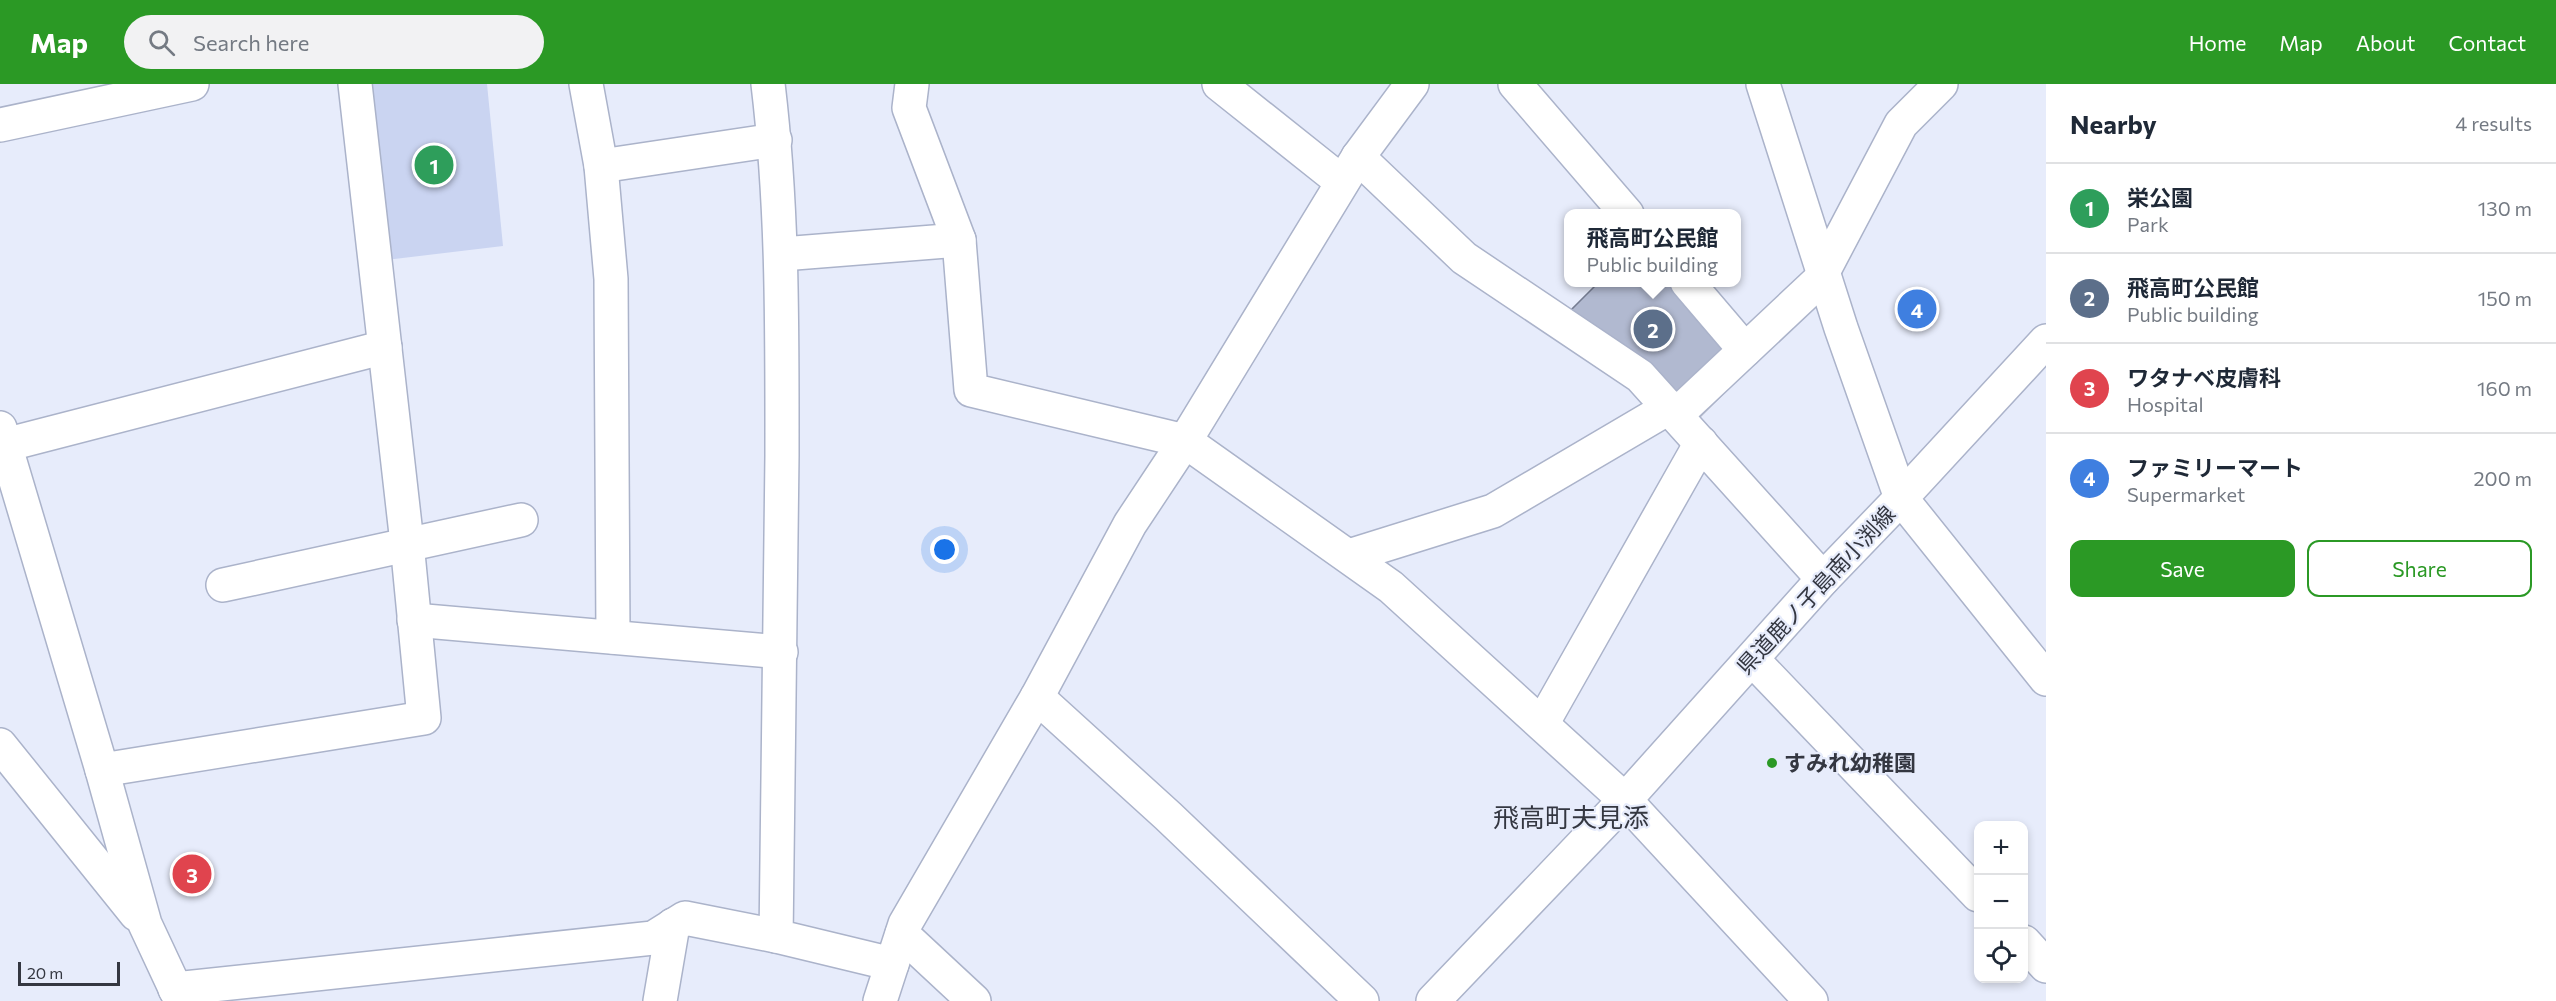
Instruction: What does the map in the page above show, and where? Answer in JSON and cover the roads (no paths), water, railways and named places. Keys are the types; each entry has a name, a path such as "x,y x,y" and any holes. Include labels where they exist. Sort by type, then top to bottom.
{"street":[{"path":"0,125 192,84"},
{"path":"102,770 424,718 407,543 355,84"},
{"path":"586,84 601,166 611,279 614,637"},
{"path":"768,84 775,140 782,254 781,652 776,936"},
{"path":"912,84 909,108 959,240 971,390 1185,441 1349,556 1390,587 1625,800 1811,1001"},
{"path":"1220,84 1350,169 1464,258 1640,376 1823,579"},
{"path":"880,1001 905,924 1037,698 1130,524 1185,441 1350,169 1412,84"},
{"path":"1515,84 1624,209"},
{"name":"県道鹿ノ子島南小渕線","path":"1433,1001 1625,800 1823,579 1901,498 1824,274 1763,84"},
{"path":"1349,556 1493,511 1673,411 1745,350 1824,274 1901,124 1941,84"},
{"path":"601,166 775,140"},
{"path":"782,254 959,240"},
{"path":"1690,287 1745,350"},
{"path":"2046,341 1901,498 2046,679"},
{"path":"385,347 3,437 102,770 145,924 178,995 653,938 685,918 776,936 892,964"},
{"path":"1542,724 1701,443"},
{"path":"223,585 407,543 521,520"},
{"path":"414,620 781,652"},
{"path":"1752,659 1974,891"},
{"path":"1037,698 1168,816 1362,1001"},
{"path":"0,745 145,924"},
{"path":"660,1001 674,925"},
{"path":"902,934 974,1001"},
{"path":"2028,946 2046,966"}],"place":[{"name":"栄公園","path":"434,165"},
{"name":"ファミリーマート","path":"1917,309"},
{"name":"飛高町公民館","path":"1653,329"},
{"name":"すみれ幼稚園","path":"1772,763"},
{"name":"ワタナベ皮膚科","path":"192,874"}],"district":[{"name":"飛高町夫見添","path":"1571,818"}]}
